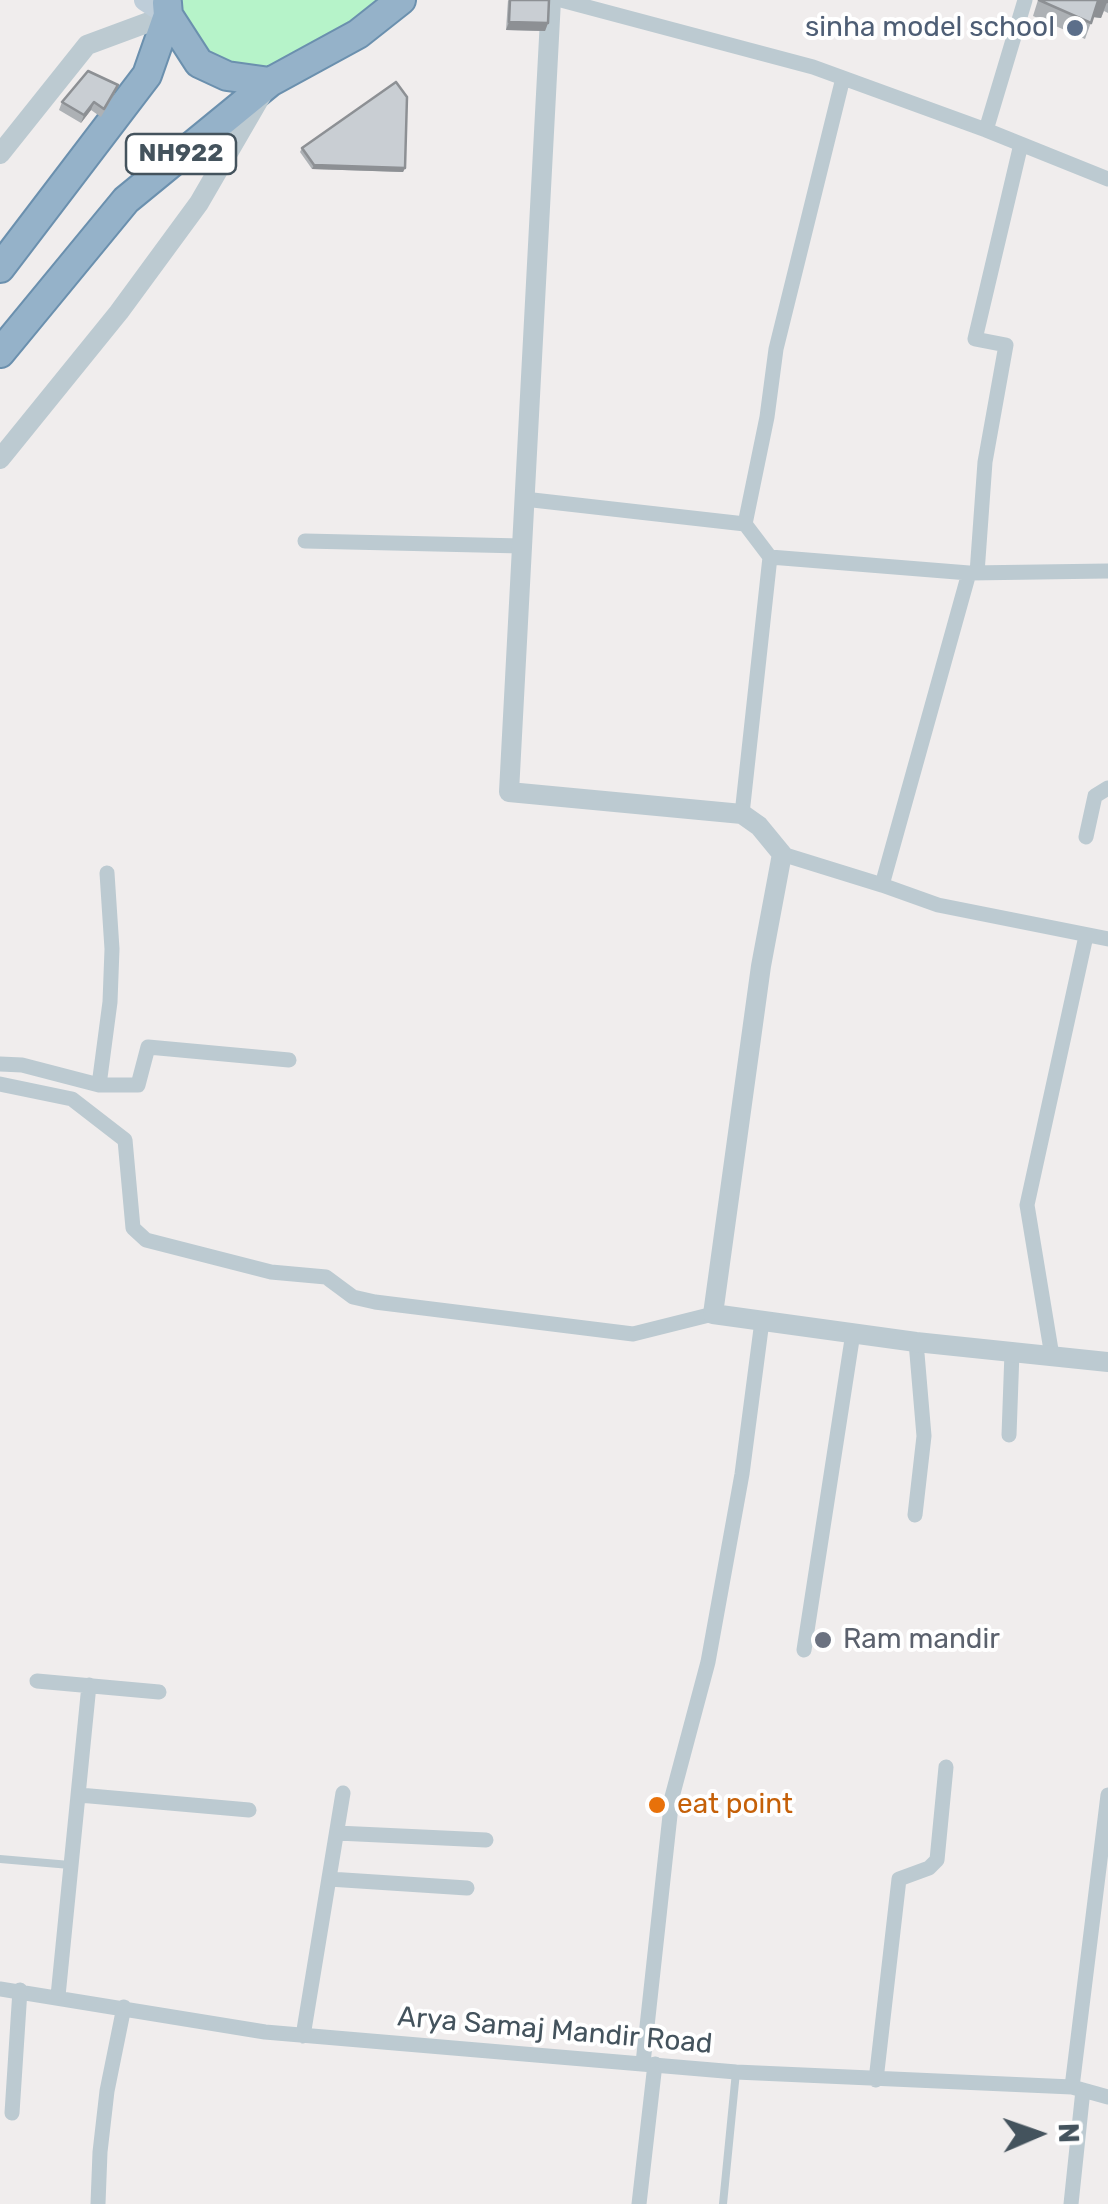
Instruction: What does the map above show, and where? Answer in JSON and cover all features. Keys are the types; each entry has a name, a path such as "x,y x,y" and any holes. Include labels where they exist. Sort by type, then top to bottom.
{"highway":[{"name":"NH922","path":"0,353 126,200 270,82 358,34 402,0"},
{"name":"NH922","path":"0,268 147,75 160,5"},
{"path":"160,5 199,62 226,76 270,82"}],"street":[{"path":"551,0 508,792 742,814 759,826 782,854 938,905 1108,938"},
{"path":"561,0 813,67 1108,179"},
{"path":"986,130 1026,0"},
{"path":"0,154 86,45 160,5"},
{"path":"745,524 776,349 842,78"},
{"path":"0,459 119,312 198,203 270,82"},
{"path":"882,885 973,573 986,462 1006,345 975,338 1021,144"},
{"path":"524,499 745,524 770,557 742,814"},
{"path":"305,541 522,546"},
{"path":"770,557 973,573 1108,571"},
{"path":"1086,836 1095,796 1108,788"},
{"path":"713,1314 762,966 782,854"},
{"path":"99,1085 112,950 107,872"},
{"path":"1052,1356 1026,1205 1086,936"},
{"path":"0,1064 22,1065 99,1085 138,1085 148,1047 289,1060"},
{"path":"0,1084 72,1099 124,1140 134,1228 146,1240 271,1272 326,1277 353,1297 633,1334 713,1314 916,1342 1108,1362"},
{"path":"639,2204 672,1798 708,1662 742,1474 762,1320"},
{"path":"804,1650 853,1333"},
{"path":"915,1515 924,1436 916,1342"},
{"path":"1009,1435 1012,1352"},
{"path":"37,1680 159,1692"},
{"path":"58,1996 89,1685"},
{"path":"876,2080 899,1879 929,1868 937,1860 946,1767"},
{"path":"304,2036 344,1793"},
{"path":"78,1795 249,1810"},
{"path":"1071,2204 1077,2089 1108,1796"},
{"path":"337,1832 486,1840"},
{"path":"329,1879 467,1888"},
{"name":"Arya Samaj Mandir Road","path":"0,1988 304,2036 736,2072 1077,2089 1108,2097"},
{"path":"12,2113 20,1990"},
{"path":"98,2204 107,2092 124,2007"}],"lane":[{"path":"0,1859 72,1866"},
{"path":"723,2204 736,2072"}],"green space":[{"path":"179,0 387,0 294,60 253,68 222,59 206,48 187,23"}],"building":[{"path":"510,0 549,0 548,23 509,22"},
{"path":"1039,0 1107,0 1107,2 1098,1 1091,23"},
{"path":"88,71 118,85 104,109 94,102 84,115 62,102"},
{"path":"396,82 407,97 405,168 314,165 302,148"}],"place":[{"name":"sinha model school","path":"1075,28"},
{"name":"Ram mandir","path":"823,1640"},
{"name":"eat point","path":"657,1805"}]}
